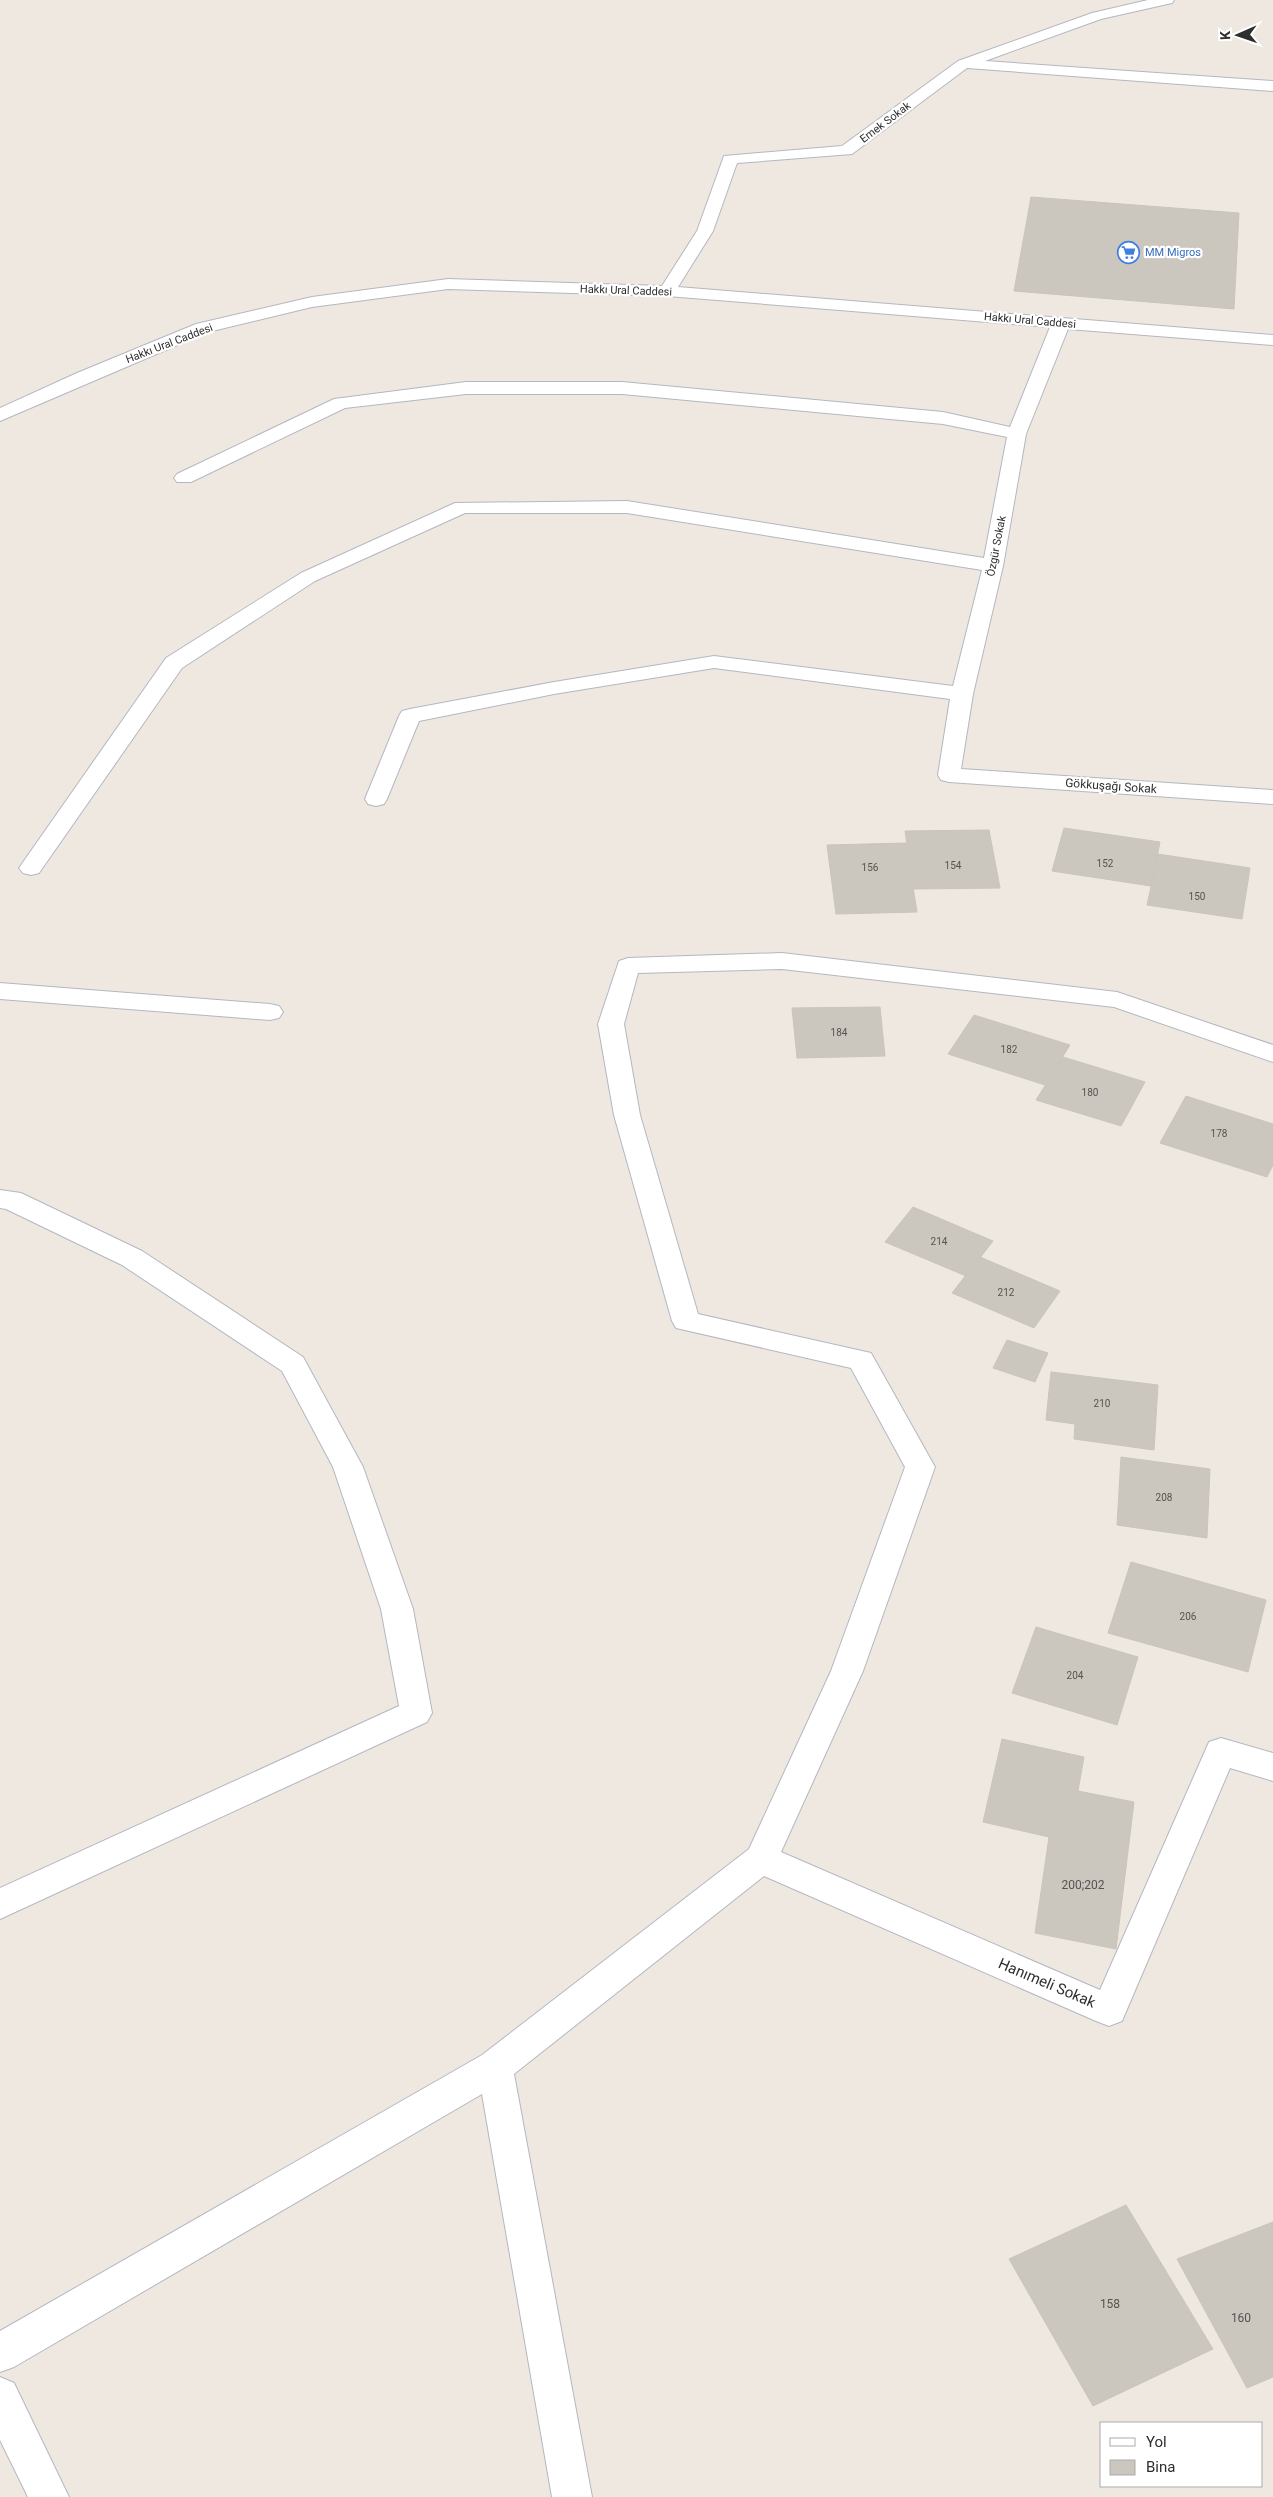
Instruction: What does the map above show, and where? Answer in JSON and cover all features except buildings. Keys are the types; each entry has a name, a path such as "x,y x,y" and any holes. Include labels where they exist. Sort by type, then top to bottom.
{"street":[{"name":"Emek Sokak","path":"668,291 705,231 730,160 846,151 963,64 1097,16 1167,0"},
{"path":"963,64 1273,86"},
{"name":"Hakkı Ural Caddesi","path":"0,416 83,377 202,328 312,302 448,284 668,291 1273,340"},
{"name":"Özgür Sokak","path":"949,774 962,694 993,566 1017,434 1061,323"},
{"path":"184,478 341,403 466,388 622,388 943,418 1017,434"},
{"path":"31,868 174,663 308,577 462,507 627,507 993,566"},
{"path":"376,799 410,716 554,688 714,662 962,694"},
{"name":"Gökkuşağı Sokak","path":"949,774 1273,797"},
{"path":"0,2353 495,2067 761,1859 847,1671 920,1467 861,1360 686,1321 626,1115 611,1024 628,966 782,961 1117,1000 1273,1054"},
{"path":"0,991 270,1012"},
{"path":"0,1200 11,1200 132,1258 293,1364 348,1467 397,1609 416,1713 0,1904"},
{"name":"Hanımeli Sokak","path":"761,1859 1109,2010 1221,1752 1273,1767"},
{"path":"495,2067 572,2497"},
{"path":"0,2396 49,2497"}],"place":[{"name":"MM Migros","path":"1129,252"}]}
